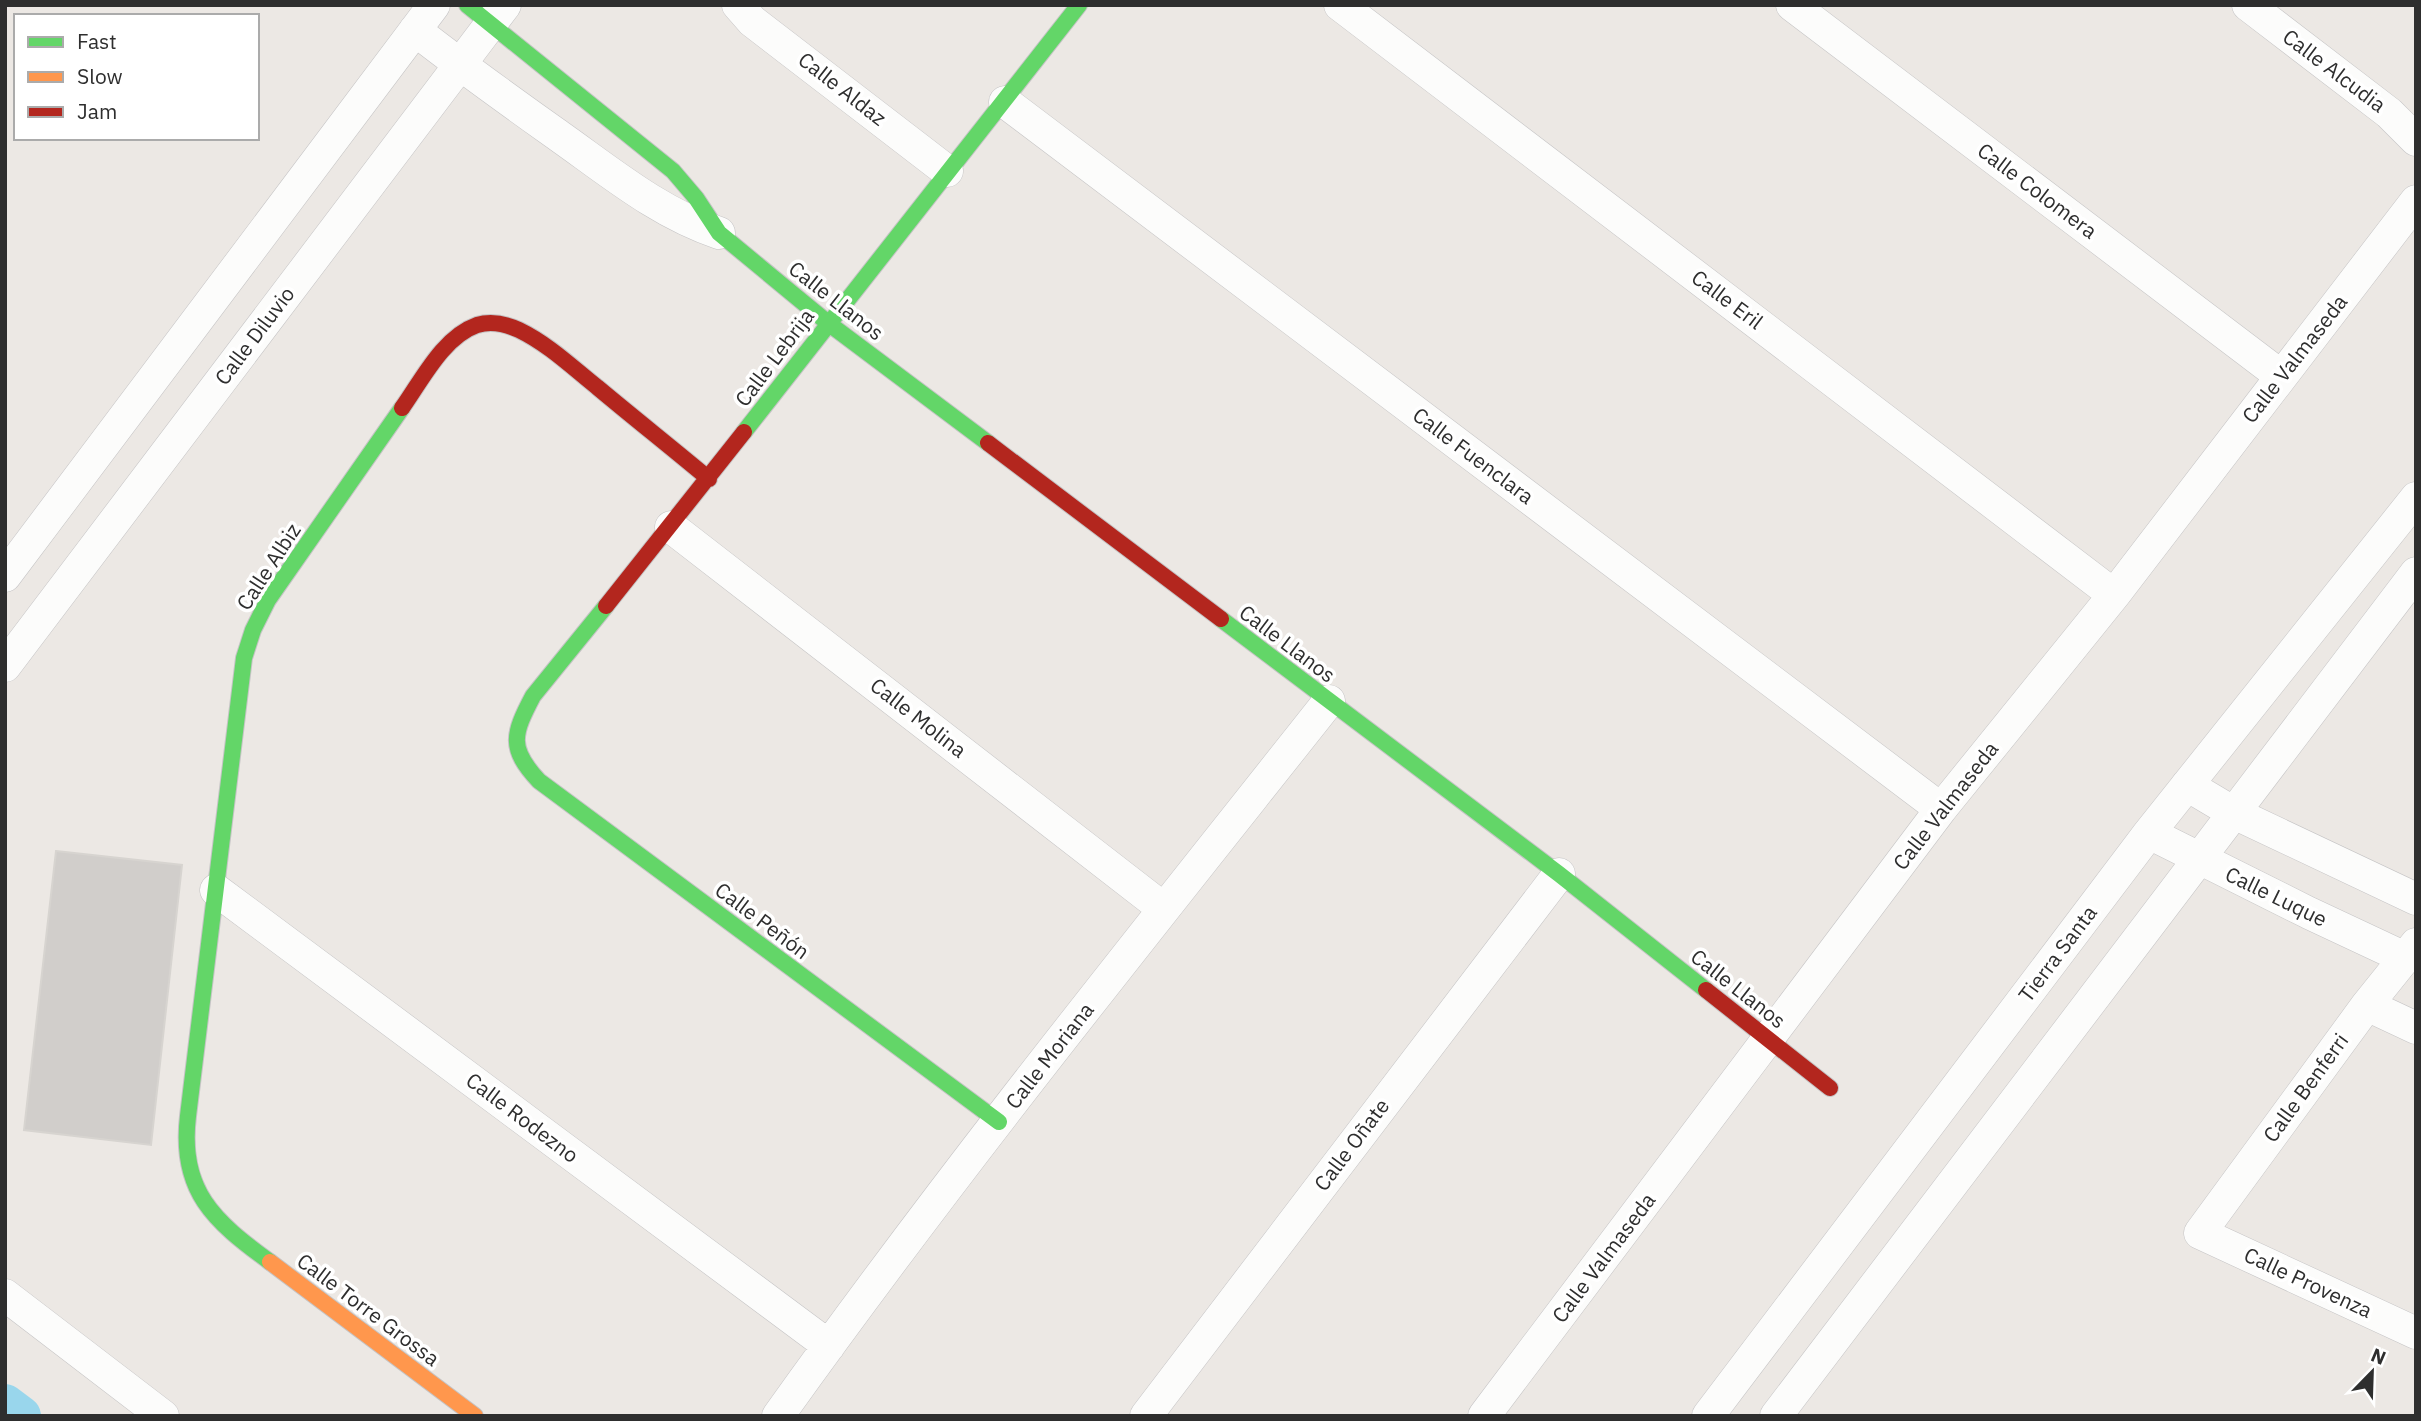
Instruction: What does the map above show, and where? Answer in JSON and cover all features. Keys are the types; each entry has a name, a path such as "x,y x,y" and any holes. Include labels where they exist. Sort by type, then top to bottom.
{"street":[{"path":"5,576 435,5"},
{"name":"Calle Aldaz","path":"737,5 752,21 947,171"},
{"name":"Calle Lebrija","path":"513,742 533,696 709,479 828,323 1079,5"},
{"name":"Calle Eril","path":"1340,5 2114,595"},
{"name":"Calle Colomera","path":"1792,5 2281,376"},
{"name":"Calle Alcudia","path":"2248,5 2389,113 2416,140"},
{"name":"Calle Diluvio","path":"5,666 460,66 487,12"},
{"name":"Calle Llanos","path":"487,12 674,171 719,233 828,323 1559,874 1830,1088"},
{"path":"415,30 460,66 636,191 691,224 719,233"},
{"name":"Calle Fuenclara","path":"1005,102 1941,809"},
{"name":"Calle Valmaseda","path":"1484,1416 1769,1041 1941,809 2114,595 2416,201"},
{"name":"Calle Albiz","path":"236,1237 214,1215 198,1192 187,1161 191,1090 244,658 253,630 268,600 452,340 465,330 486,322 508,324 531,335 709,479"},
{"name":"Tierra Santa","path":"1708,1416 2149,833 2416,498"},
{"name":"Calle Molina","path":"671,527 1164,909"},
{"path":"1776,1416 2416,573"},
{"name":"Calle Moriana","path":"779,1416 828,1346 999,1122 1329,701"},
{"name":"Calle Peñón","path":"513,742 521,763 539,781 999,1122"},
{"path":"2187,785 2234,813 2416,900"},
{"name":"Calle Luque","path":"2149,833 2199,860 2411,951"},
{"name":"Calle Oñate","path":"1146,1416 1559,874"},
{"name":"Calle Rodezno","path":"216,890 828,1346"},
{"name":"Calle Benferri","path":"2200,1233 2367,1005 2411,951"},
{"path":"2367,1005 2416,1028"},
{"name":"Calle Provenza","path":"2200,1233 2416,1332"},
{"name":"Calle Torre Grossa","path":"236,1237 475,1416"},
{"path":"5,1295 163,1416"}],"building":[{"path":"56,851 182,865 151,1145 24,1130"}],"waterway":[{"path":"5,1404 21,1416"}],"traffic: fast":[{"path":"467,5 673,171 696,198 719,233 828,323 988,443"},
{"path":"744,432 1079,5"},
{"path":"270,1262 232,1232 205,1202 189,1165 187,1142 244,658 253,630 268,600 402,408"},
{"path":"606,606 533,696 526,709 517,740 518,750 529,769 539,781 999,1122"},
{"path":"1221,619 1559,874 1706,990"}],"traffic: slow":[{"path":"270,1262 475,1416"}],"traffic: jam":[{"path":"402,408 434,360 454,339 477,325 504,325 519,330 550,349 709,479"},
{"path":"606,606 744,432"},
{"path":"988,443 1221,619"},
{"path":"1706,990 1830,1088"}]}
